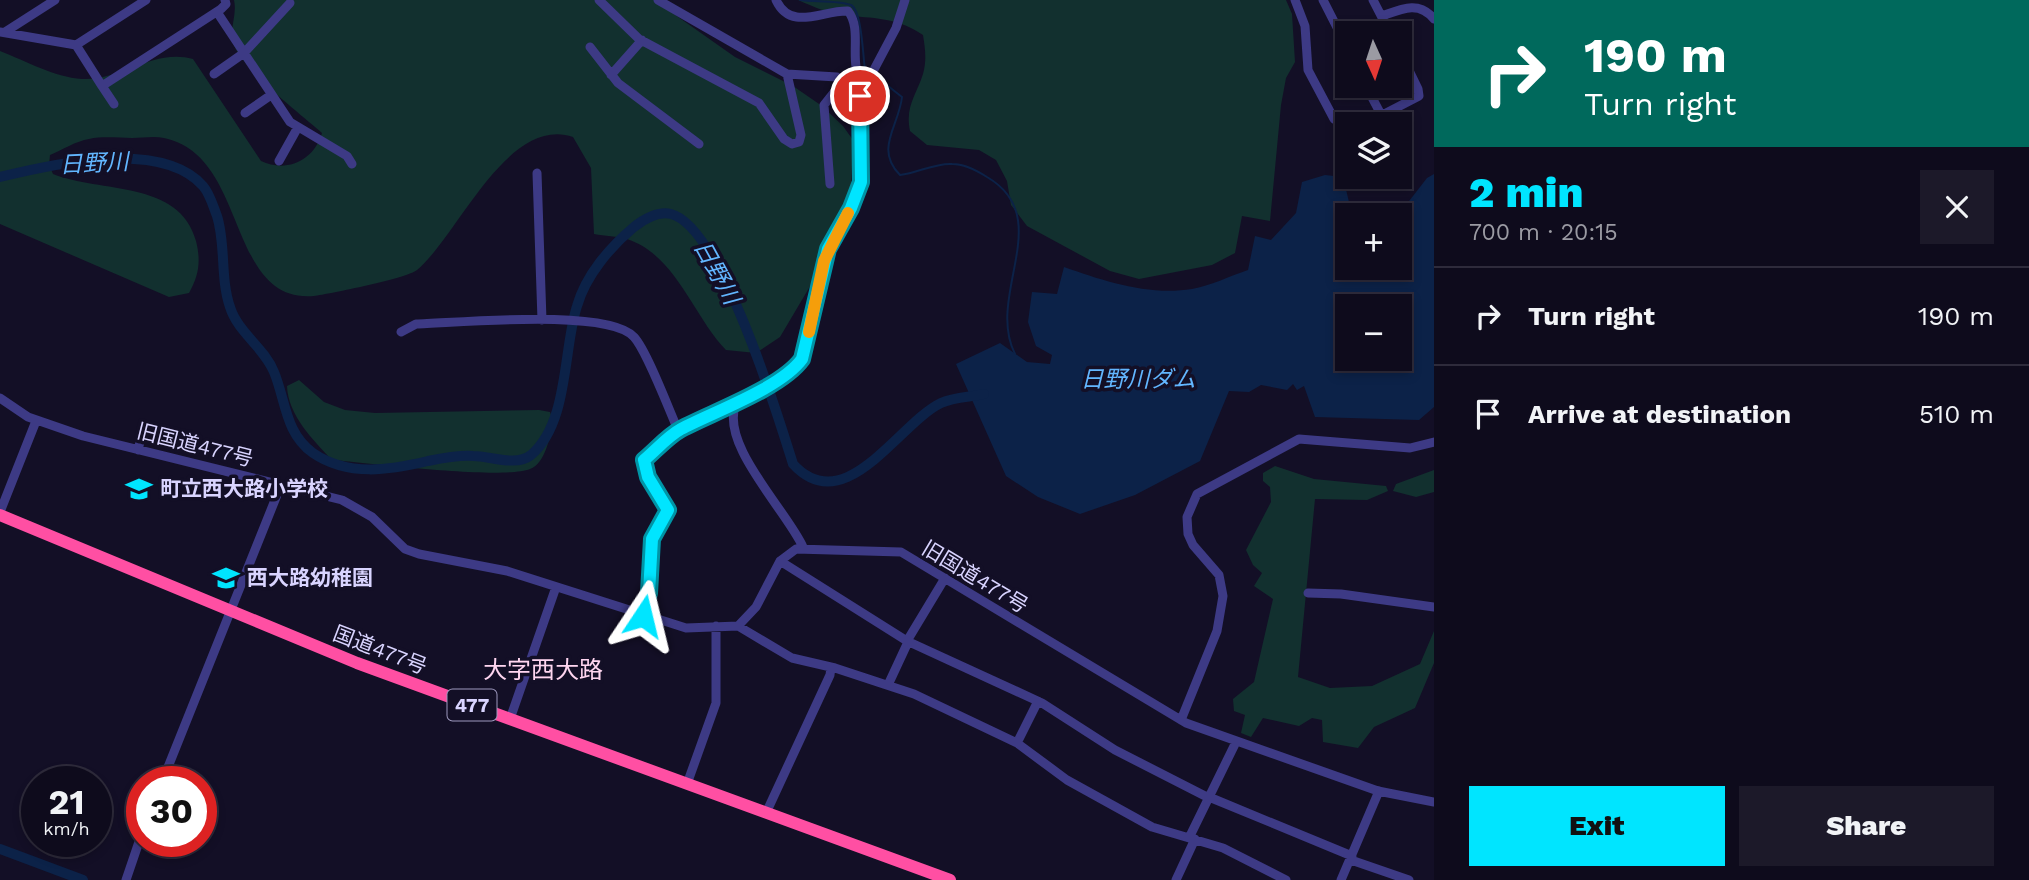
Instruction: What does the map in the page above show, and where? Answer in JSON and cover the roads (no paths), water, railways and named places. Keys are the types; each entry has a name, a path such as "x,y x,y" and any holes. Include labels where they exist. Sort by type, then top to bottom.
{"highway":[{"name":"国道477号","path":"0,513 230,612 510,719 950,880"}],"street":[{"path":"3,32 55,0"},
{"path":"3,32 76,45 146,0"},
{"path":"102,86 217,12 226,4 225,0"},
{"path":"599,0 642,40 749,96 770,117 783,139 792,144 799,142 801,135 787,74"},
{"path":"658,0 787,74 820,74 843,81 860,96"},
{"path":"776,0 785,13 794,17 848,11 853,20 857,74 865,82"},
{"path":"643,616 649,593 652,539 668,510 652,486 643,463 678,430 740,401 786,374 802,359 828,249 859,188 862,157 860,96 865,82 896,29 905,0"},
{"path":"1295,0 1302,15 1310,76 1335,120"},
{"path":"1323,0 1335,23"},
{"path":"1373,0 1384,21"},
{"path":"214,74 244,53 290,3"},
{"path":"1382,16 1411,6 1424,9 1434,19"},
{"path":"217,12 290,122 347,156 352,164"},
{"path":"611,75 642,40"},
{"path":"76,45 114,104"},
{"path":"590,47 611,75 699,144"},
{"path":"1395,112 1420,94 1412,77"},
{"path":"830,184 824,105 843,81"},
{"path":"245,113 271,95"},
{"path":"279,161 298,127"},
{"path":"537,173 542,320"},
{"path":"401,332 416,324 563,318 614,327 634,337 678,430"},
{"name":"旧国道477号","path":"0,398 36,421 138,450 349,503 372,517 405,549 454,562 507,571 686,628 738,626"},
{"path":"740,401 734,424 749,465 803,547 789,552 780,561 756,607 738,626 792,658 888,685 1017,743 1067,780 1152,827 1223,848 1286,880"},
{"path":"0,513 36,421"},
{"path":"138,450 144,426"},
{"path":"1181,720 1217,631 1223,596 1219,575 1193,545 1188,534 1187,517 1197,494 1299,439 1410,448 1434,442"},
{"path":"168,766 281,485"},
{"name":"旧国道477号","path":"803,547 901,552 1181,720 1378,791 1434,802"},
{"path":"780,561 907,641 1038,701 1115,750 1209,798 1352,857 1352,860 1409,880"},
{"path":"888,685 907,641 945,578"},
{"path":"510,719 556,587"},
{"path":"1308,593 1341,594 1434,607"},
{"path":"687,784 716,703 716,626"},
{"path":"766,813 830,675 831,667"},
{"path":"1017,743 1038,701"},
{"path":"1176,880 1209,798 1236,741"},
{"path":"1341,880 1378,791"},
{"path":"126,880 134,857"}],"water":[{"name":"日野川ダム","path":"1434,174 1434,407 1419,420 1315,417 1304,386 1297,390 1293,384 1287,390 1261,385 1249,392 1229,391 1200,461 1135,495 1080,514 1038,497 1006,476 956,364 1000,343 1027,362 1050,364 1052,355 1036,346 1028,322 1032,292 1057,294 1064,267 1110,282 1143,289 1176,291 1213,283 1248,270 1255,236 1271,240 1296,213 1302,182 1325,175 1335,176 1335,189 1346,189 1349,202 1366,203 1335,203 1335,280 1412,280 1412,203 1408,203 1427,178"}],"waterway":[{"path":"800,0 840,2 855,9 865,70 869,73"},
{"path":"874,75 902,97 888,147 892,165 900,175 939,165 961,165 987,177 1007,194 1017,214 1019,235 1008,307 1008,331 1015,354"},
{"name":"日野川","path":"0,177 76,162 134,159 161,163 184,172 203,186 220,227 225,284 234,316 270,363 297,436 313,453 340,466 384,469 456,456 480,456 511,461 531,455 543,441 559,405 573,323 586,283 600,262 625,235 642,222 661,214 671,214 690,227 709,252 728,286 745,326 793,464 813,479 832,481 852,475 941,403 984,394"},
{"path":"0,849 83,880"}],"place":[{"name":"町立西大路小学校","path":"139,489"},
{"name":"西大路幼稚園","path":"226,578"}],"district":[{"name":"大字西大路","path":"543,670"}]}
